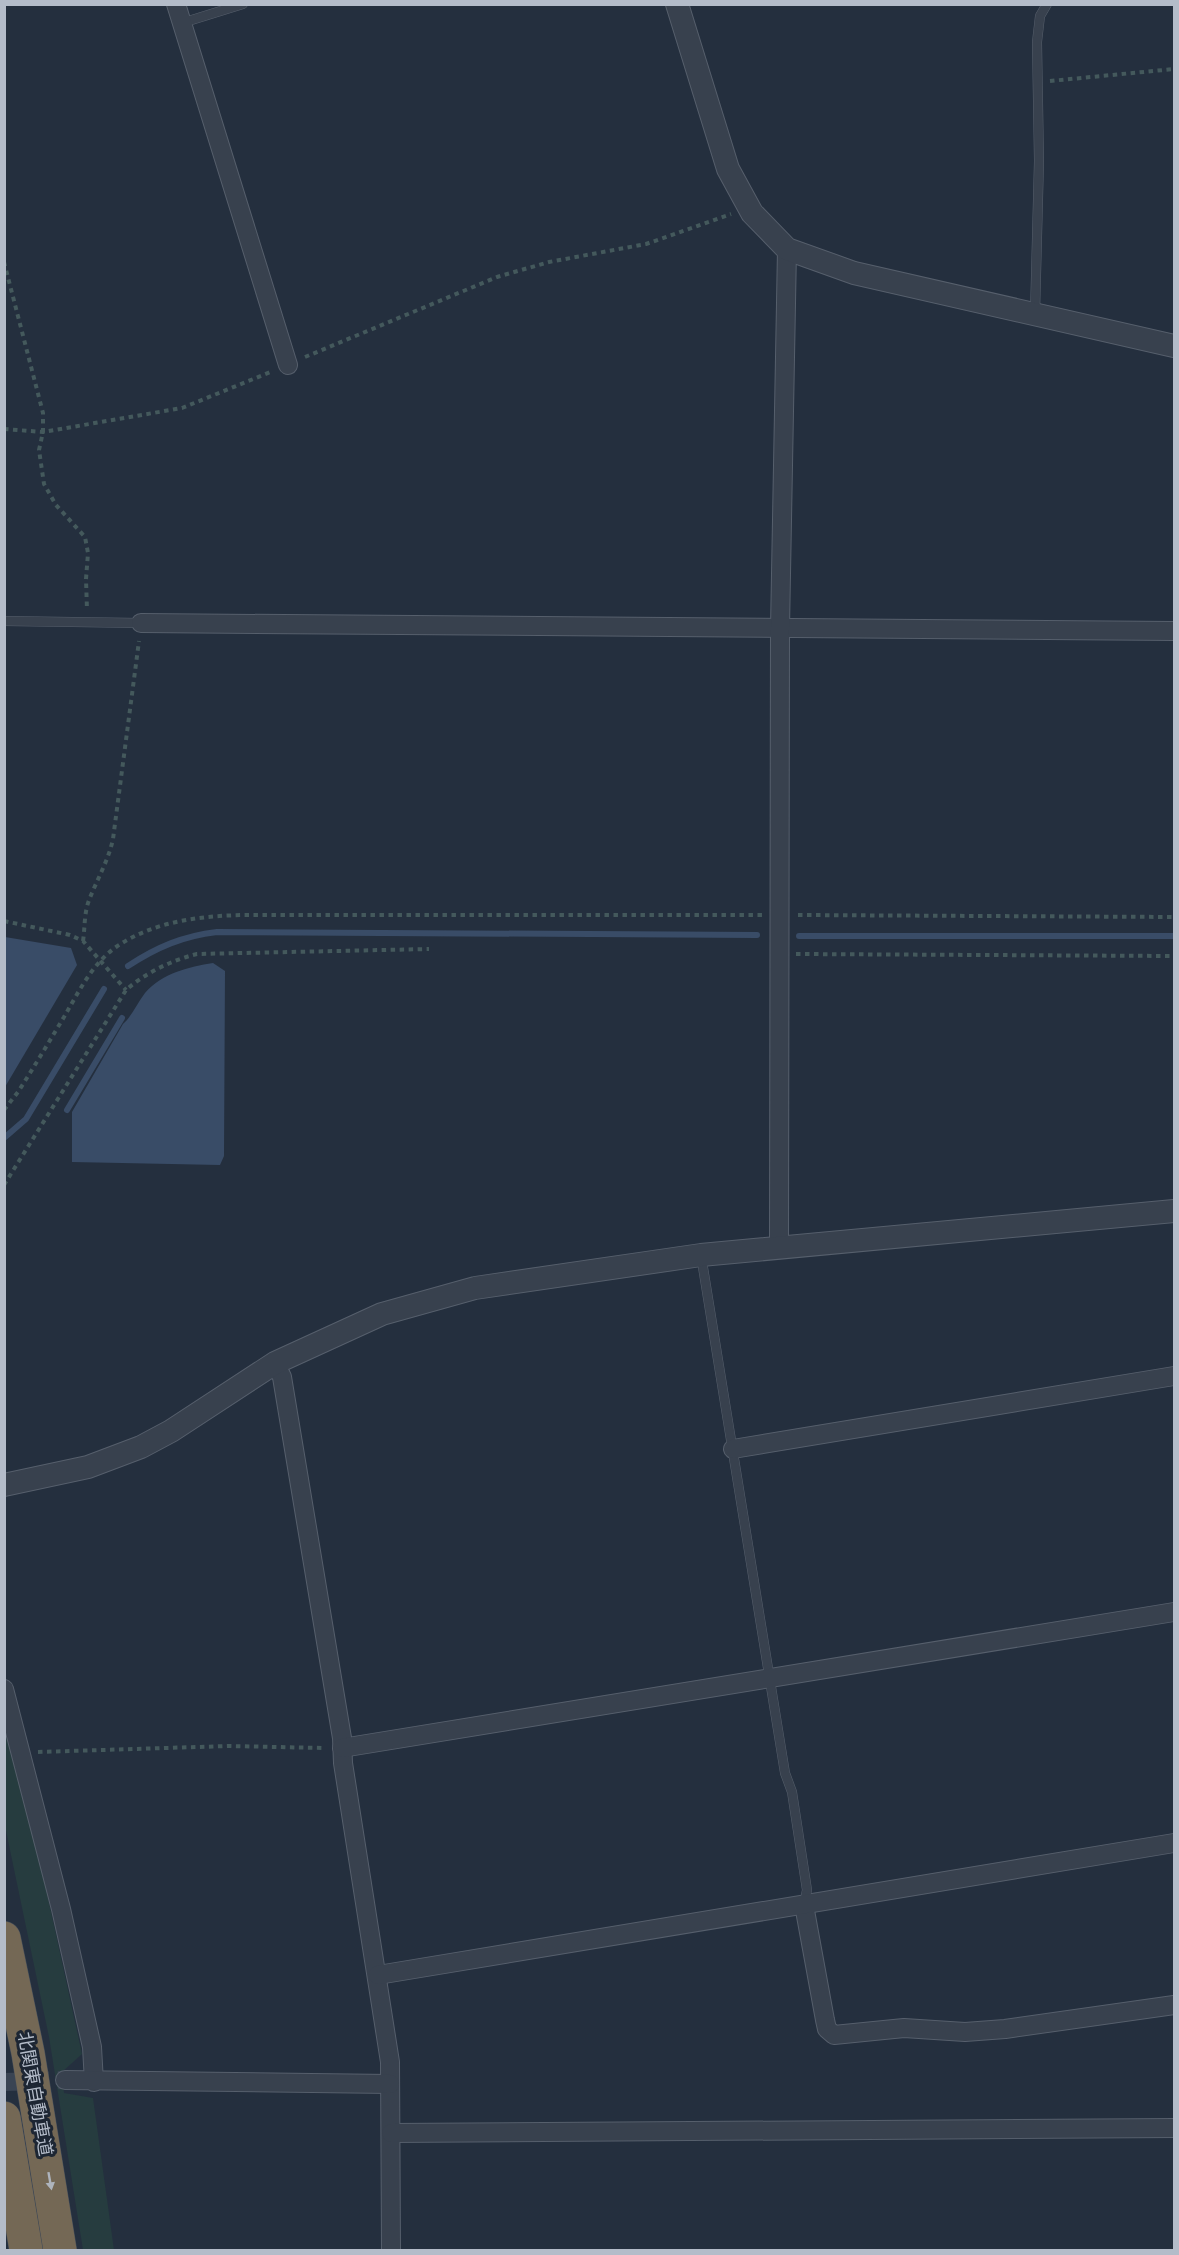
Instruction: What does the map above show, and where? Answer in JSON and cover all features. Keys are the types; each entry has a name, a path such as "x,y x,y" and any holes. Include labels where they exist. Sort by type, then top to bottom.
{"highway":[{"name":"北関東自動車道","path":"4,1938 30,2064 60,2250"},
{"name":"北関東自動車道","path":"4,2118 26,2250"}],"street":[{"path":"176,4 288,364"},
{"path":"677,4 728,169 750,208 787,249 854,273 1174,346"},
{"path":"779,1248 780,628 787,249"},
{"path":"141,623 1174,631"},
{"path":"4,1485 88,1467 141,1447 171,1431 275,1364 382,1314 475,1288 701,1255 1174,1211"},
{"path":"275,1364 282,1377 390,2062 391,2250"},
{"path":"733,1449 1174,1376"},
{"path":"342,1748 1174,1612"},
{"path":"4,1689 58,1899 92,2047 94,2082"},
{"path":"378,1975 1174,1843"},
{"path":"804,1905 827,2029 834,2035 904,2028 965,2032 1005,2029 1174,2005"},
{"path":"65,2080 390,2084"},
{"path":"391,2133 1174,2128"}],"lane":[{"path":"182,23 243,4"},
{"path":"1035,315 1039,216 1037,42 1040,16 1047,4"},
{"path":"4,621 141,623"},
{"path":"701,1255 785,1773 792,1792 807,1890 804,1905"}],"path":[{"path":"1037,82 1174,69"},
{"path":"4,429 43,432 182,408 498,277 549,262 646,244 750,208"},
{"path":"4,262 43,413 43,432 39,450 44,484 56,506 85,537 88,553 87,622"},
{"path":"83,941 84,917 106,866 113,839 141,623"},
{"path":"4,1110 18,1092 90,972 114,948 147,931 191,919 216,915 1174,917"},
{"path":"4,921 70,935 83,941 126,990"},
{"path":"4,1185 126,990 133,984 180,958 197,954 429,949"},
{"path":"780,953 1174,956"},
{"path":"22,1754 229,1746 342,1748"}],"green space":[{"path":"4,1723 43,1875 82,2054 62,2072 64,2093 93,2098 114,2250 83,2250 49,2037 5,1826"}],"water":[{"path":"5,937 71,948 77,965 5,1087"},
{"path":"213,963 225,971 224,1156 220,1165 72,1162 72,1112 123,1024 142,997 159,980 185,969"}],"waterway":[{"path":"128,966 171,943 217,932 757,935"},
{"path":"799,936 1174,936"},
{"path":"4,1138 26,1119 104,989"},
{"path":"67,1110 122,1018"}],"tunnel":[{"path":"4,2082 65,2080"}]}
